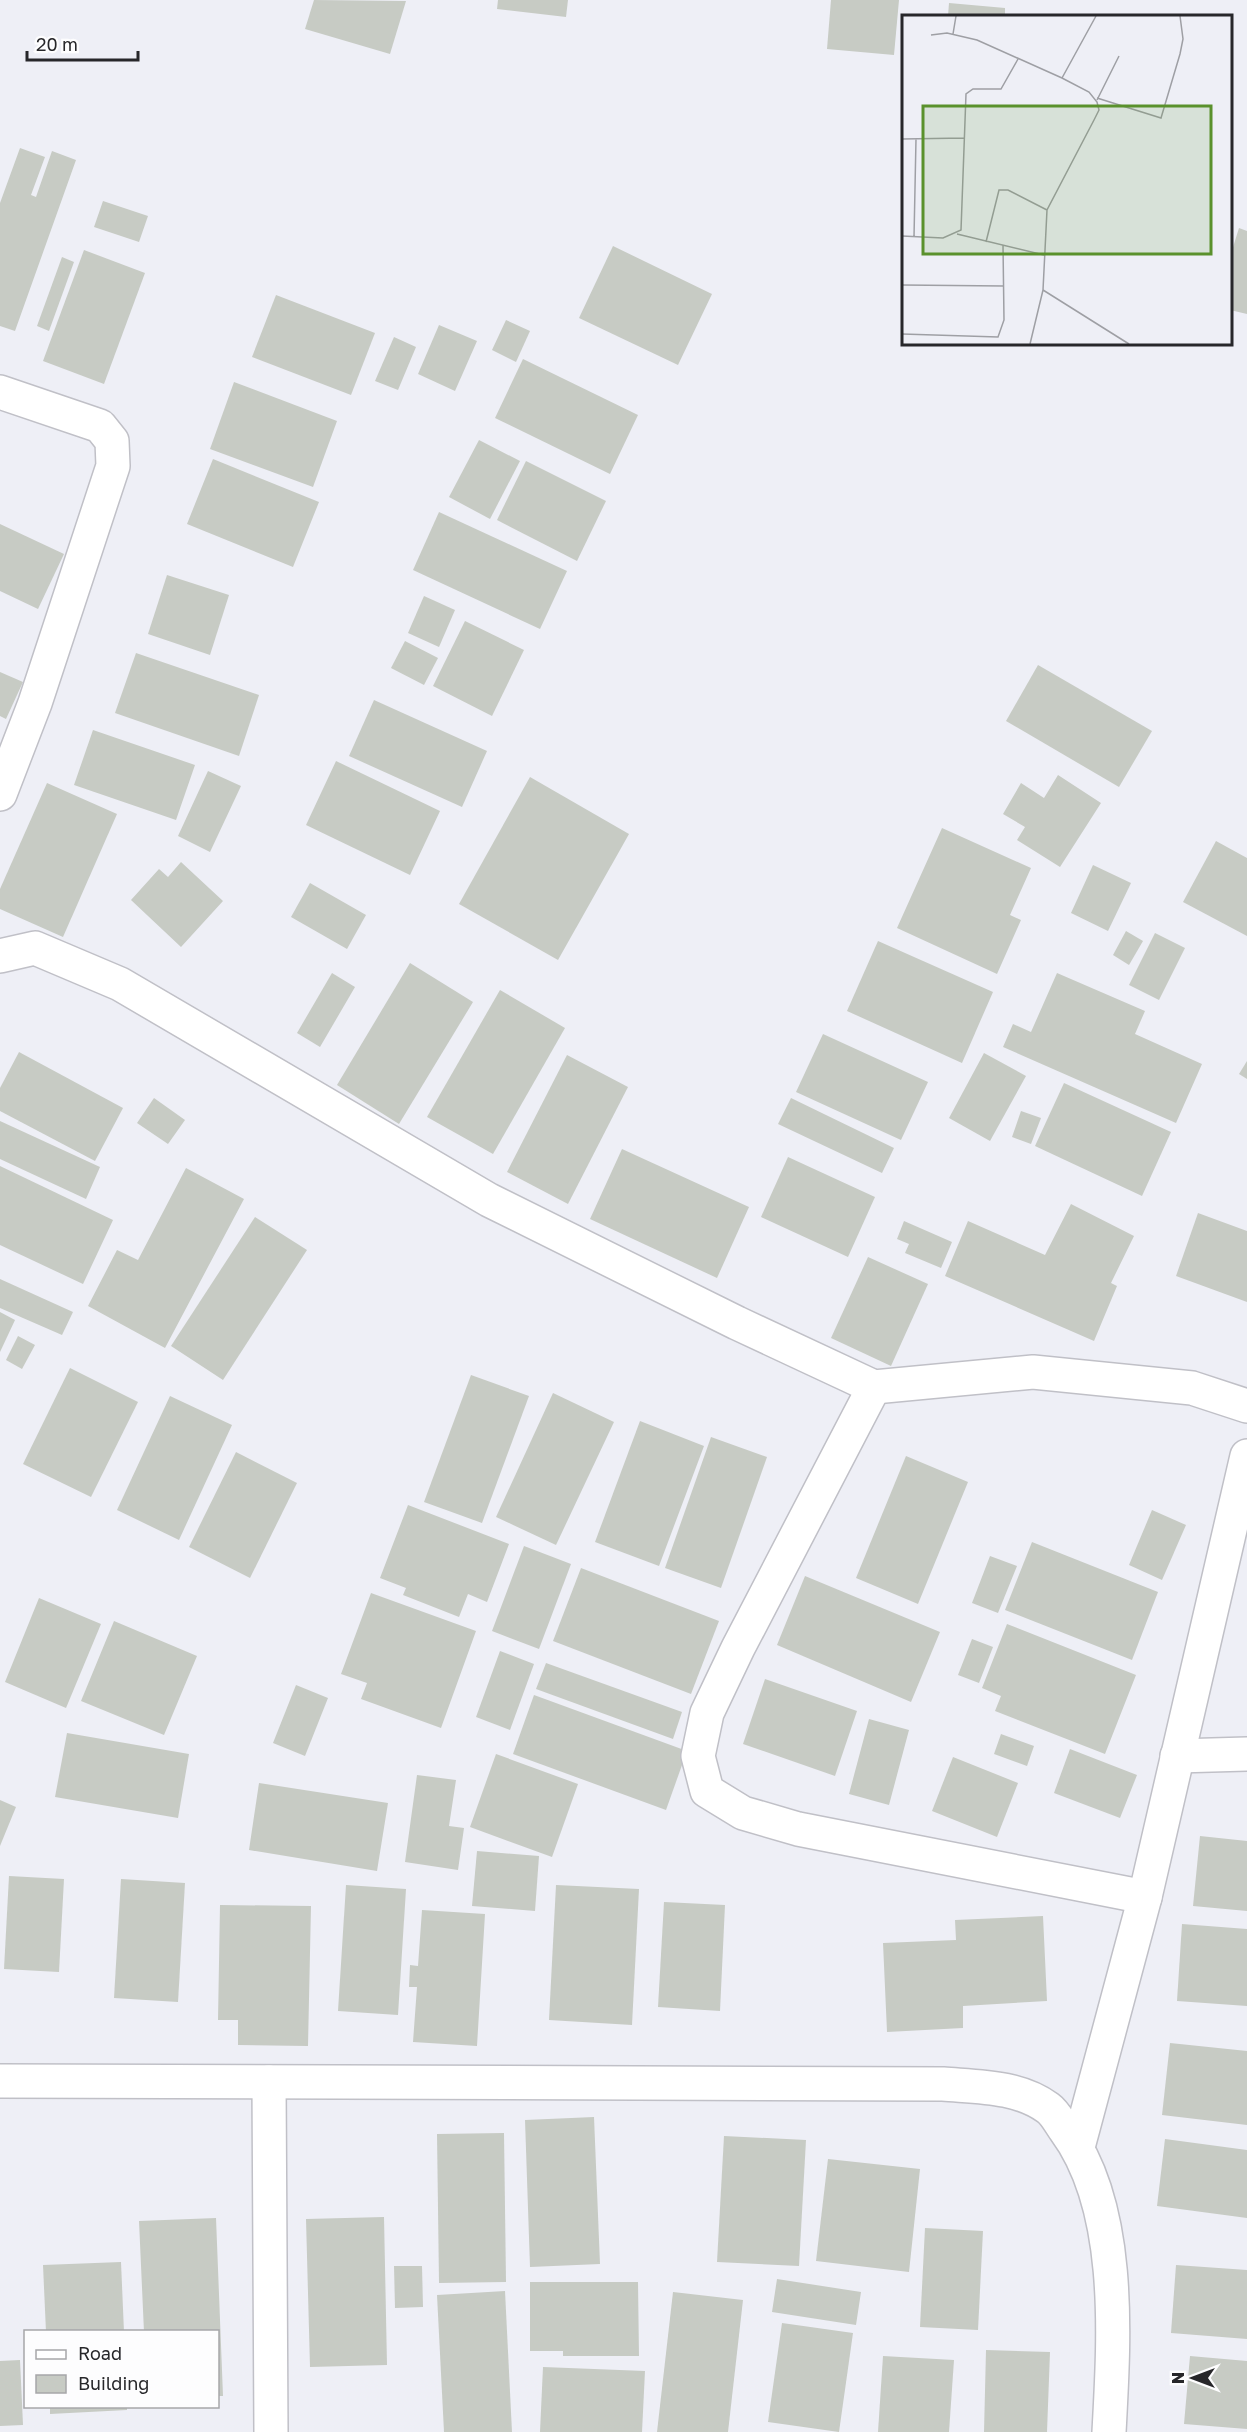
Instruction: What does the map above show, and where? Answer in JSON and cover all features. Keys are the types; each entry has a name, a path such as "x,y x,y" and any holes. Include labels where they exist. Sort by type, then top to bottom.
{"street":[{"path":"0,392 100,426 112,441 114,466 34,703 0,794"},
{"path":"0,956 34,948 120,984 489,1200 737,1323 874,1387 1033,1372 1192,1388 1247,1406"},
{"path":"874,1387 738,1648 707,1713 698,1756 707,1791 743,1813 798,1829 1145,1897"},
{"path":"1078,2147 1145,1897 1247,1456"},
{"path":"1177,1756 1247,1754"},
{"path":"0,2081 943,2084 1013,2091 1050,2109 1078,2147 1098,2197 1110,2260 1112,2380 1109,2432"},
{"path":"269,2082 271,2432"}],"building":[{"path":"314,0 406,1 390,54 305,29"},
{"path":"498,0 568,0 566,17 497,9"},
{"path":"831,0 899,0 894,55 827,49"},
{"path":"949,3 1005,8 1005,15 948,15"},
{"path":"20,148 45,157 31,195 36,197 52,151 76,160 15,331 0,326 0,203"},
{"path":"103,201 148,216 139,242 94,227"},
{"path":"1239,228 1247,231 1247,314 1232,310 1232,251"},
{"path":"613,246 712,294 678,365 579,318"},
{"path":"84,250 145,273 104,384 43,361"},
{"path":"62,257 74,262 49,331 37,326"},
{"path":"276,295 375,333 351,395 252,357"},
{"path":"506,320 530,331 516,362 492,350"},
{"path":"439,325 477,341 455,391 418,374"},
{"path":"394,337 416,347 398,390 375,381"},
{"path":"523,359 638,415 610,474 495,418"},
{"path":"234,382 337,421 313,487 210,449"},
{"path":"479,440 520,461 490,519 449,497"},
{"path":"213,459 319,502 293,567 187,524"},
{"path":"526,461 606,501 577,561 497,520"},
{"path":"439,512 567,571 540,629 413,570"},
{"path":"0,524 64,554 38,609 0,591"},
{"path":"167,575 229,595 210,655 148,634"},
{"path":"424,596 455,610 439,647 408,633"},
{"path":"465,621 524,650 492,716 433,686"},
{"path":"405,641 438,658 424,685 391,668"},
{"path":"136,653 259,695 239,756 115,713"},
{"path":"1038,665 1152,731 1119,787 1006,721"},
{"path":"0,672 23,682 6,719 0,716"},
{"path":"374,700 487,751 462,807 349,756"},
{"path":"93,730 195,765 176,820 74,785"},
{"path":"336,761 440,811 410,875 306,825"},
{"path":"208,771 241,786 210,852 178,836"},
{"path":"1058,775 1101,803 1060,867 1017,840 1025,827 1003,814 1021,783 1044,798"},
{"path":"530,777 629,834 558,960 459,904"},
{"path":"47,783 117,814 63,937 0,909 0,889"},
{"path":"942,828 1031,868 1010,915 1021,920 997,974 897,928"},
{"path":"1216,841 1247,858 1247,936 1183,902"},
{"path":"181,862 223,901 181,947 131,900 159,869 168,877"},
{"path":"1093,865 1131,883 1108,931 1071,913"},
{"path":"310,883 366,915 347,949 291,917"},
{"path":"1126,931 1143,941 1129,965 1113,955"},
{"path":"1155,933 1185,948 1159,1000 1129,985"},
{"path":"878,941 993,992 962,1063 847,1011"},
{"path":"410,963 473,1002 399,1124 337,1085"},
{"path":"332,973 355,987 320,1047 297,1033"},
{"path":"1057,973 1145,1011 1135,1034 1202,1064 1176,1123 1003,1047 1013,1024 1031,1032"},
{"path":"500,990 565,1028 493,1154 427,1117"},
{"path":"823,1034 928,1082 901,1140 796,1092"},
{"path":"19,1052 123,1108 95,1161 0,1111 0,1088"},
{"path":"984,1053 1026,1076 990,1141 949,1118"},
{"path":"567,1055 628,1087 568,1204 507,1172"},
{"path":"1247,1061 1247,1079 1239,1074"},
{"path":"1064,1083 1171,1132 1142,1196 1035,1146"},
{"path":"154,1098 185,1120 168,1144 137,1123"},
{"path":"791,1098 894,1148 882,1173 778,1124"},
{"path":"1021,1111 1041,1118 1031,1144 1012,1137"},
{"path":"0,1121 100,1167 86,1199 0,1159"},
{"path":"622,1149 749,1207 717,1278 590,1219"},
{"path":"788,1157 875,1197 848,1257 761,1217"},
{"path":"0,1166 113,1220 83,1284 0,1245"},
{"path":"186,1168 244,1199 165,1348 88,1306 117,1250 138,1260"},
{"path":"1071,1204 1134,1236 1111,1283 1117,1286 1094,1341 945,1276 968,1221 1045,1255"},
{"path":"1198,1213 1247,1231 1247,1302 1176,1276"},
{"path":"255,1217 307,1250 223,1380 171,1346"},
{"path":"904,1221 952,1242 941,1268 905,1253 909,1244 897,1239"},
{"path":"868,1257 928,1284 891,1366 831,1338"},
{"path":"0,1279 73,1312 62,1335 0,1308"},
{"path":"0,1312 15,1320 0,1352"},
{"path":"18,1336 35,1345 22,1369 6,1360"},
{"path":"70,1368 138,1402 91,1497 23,1464"},
{"path":"471,1375 529,1396 482,1523 424,1502"},
{"path":"553,1393 614,1422 556,1545 496,1517"},
{"path":"170,1396 232,1425 179,1540 117,1510"},
{"path":"640,1421 704,1446 659,1566 595,1542"},
{"path":"711,1437 767,1457 721,1588 665,1568"},
{"path":"236,1452 297,1483 250,1578 189,1547"},
{"path":"906,1456 968,1482 918,1604 856,1578"},
{"path":"408,1505 509,1544 487,1602 468,1594 459,1617 403,1595 406,1588 380,1578"},
{"path":"1152,1510 1186,1525 1162,1580 1129,1565"},
{"path":"1032,1542 1158,1592 1132,1660 1005,1610"},
{"path":"524,1546 571,1564 539,1649 492,1631"},
{"path":"990,1556 1017,1566 998,1613 972,1603"},
{"path":"581,1568 719,1621 691,1694 553,1641"},
{"path":"805,1576 940,1632 911,1702 777,1645"},
{"path":"371,1593 476,1631 441,1728 361,1699 367,1683 341,1674"},
{"path":"39,1598 101,1624 66,1708 5,1682"},
{"path":"114,1621 197,1656 164,1735 81,1701"},
{"path":"1007,1624 1136,1675 1105,1754 995,1711 1001,1696 982,1688"},
{"path":"972,1639 993,1647 979,1683 958,1675"},
{"path":"500,1651 534,1664 510,1730 476,1717"},
{"path":"546,1663 682,1712 673,1739 536,1689"},
{"path":"765,1679 857,1711 835,1776 743,1744"},
{"path":"296,1685 328,1698 305,1756 273,1743"},
{"path":"534,1695 687,1751 666,1810 513,1754"},
{"path":"869,1719 909,1730 889,1805 849,1794"},
{"path":"67,1733 189,1754 178,1818 55,1797"},
{"path":"1001,1734 1034,1746 1027,1766 994,1754"},
{"path":"1070,1749 1137,1775 1120,1818 1054,1793"},
{"path":"496,1754 578,1784 552,1857 470,1827"},
{"path":"953,1757 1018,1783 997,1837 932,1811"},
{"path":"417,1775 456,1780 449,1826 464,1828 458,1870 405,1862"},
{"path":"259,1783 388,1803 377,1871 249,1850"},
{"path":"0,1800 16,1807 0,1846"},
{"path":"1200,1836 1247,1841 1247,1911 1193,1906"},
{"path":"477,1851 539,1856 535,1911 472,1906"},
{"path":"9,1876 64,1879 59,1972 4,1969"},
{"path":"121,1879 185,1883 178,2002 114,1998"},
{"path":"346,1885 406,1889 398,2015 338,2011"},
{"path":"556,1885 639,1889 632,2025 549,2020"},
{"path":"664,1902 725,1905 720,2011 658,2007"},
{"path":"220,1905 311,1906 308,2046 238,2045 238,2020 218,2020"},
{"path":"422,1910 485,1914 477,2046 413,2042 417,1987 409,1987 410,1965 418,1966"},
{"path":"1043,1916 1047,2001 963,2006 963,2028 887,2032 883,1943 956,1940 955,1920"},
{"path":"1182,1924 1247,1929 1247,2006 1177,2001"},
{"path":"1170,2043 1247,2051 1247,2125 1162,2115"},
{"path":"594,2117 600,2264 530,2267 525,2120"},
{"path":"504,2133 506,2282 439,2283 437,2134"},
{"path":"724,2136 806,2140 799,2266 717,2262"},
{"path":"1165,2139 1247,2150 1247,2218 1157,2206"},
{"path":"828,2159 920,2169 909,2272 816,2261"},
{"path":"384,2217 387,2365 310,2367 306,2219"},
{"path":"216,2218 223,2396 219,2396 219,2330 144,2330 139,2221"},
{"path":"925,2228 983,2231 978,2330 920,2327"},
{"path":"121,2262 124,2330 46,2330 43,2265"},
{"path":"1176,2265 1247,2270 1247,2339 1171,2333"},
{"path":"394,2266 422,2266 423,2307 395,2308"},
{"path":"777,2279 861,2292 856,2325 772,2312"},
{"path":"530,2282 638,2282 639,2356 563,2356 563,2351 530,2351"},
{"path":"505,2291 512,2432 444,2432 437,2295"},
{"path":"673,2292 743,2300 728,2432 657,2432"},
{"path":"782,2323 853,2333 839,2432 768,2422"},
{"path":"986,2350 1050,2352 1047,2432 984,2432"},
{"path":"883,2356 954,2360 949,2432 878,2432"},
{"path":"1190,2356 1247,2361 1247,2429 1184,2424"},
{"path":"20,2360 23,2425 0,2426 0,2361"},
{"path":"543,2367 645,2371 642,2432 540,2432"},
{"path":"50,2408 127,2408 127,2410 50,2414"}]}
